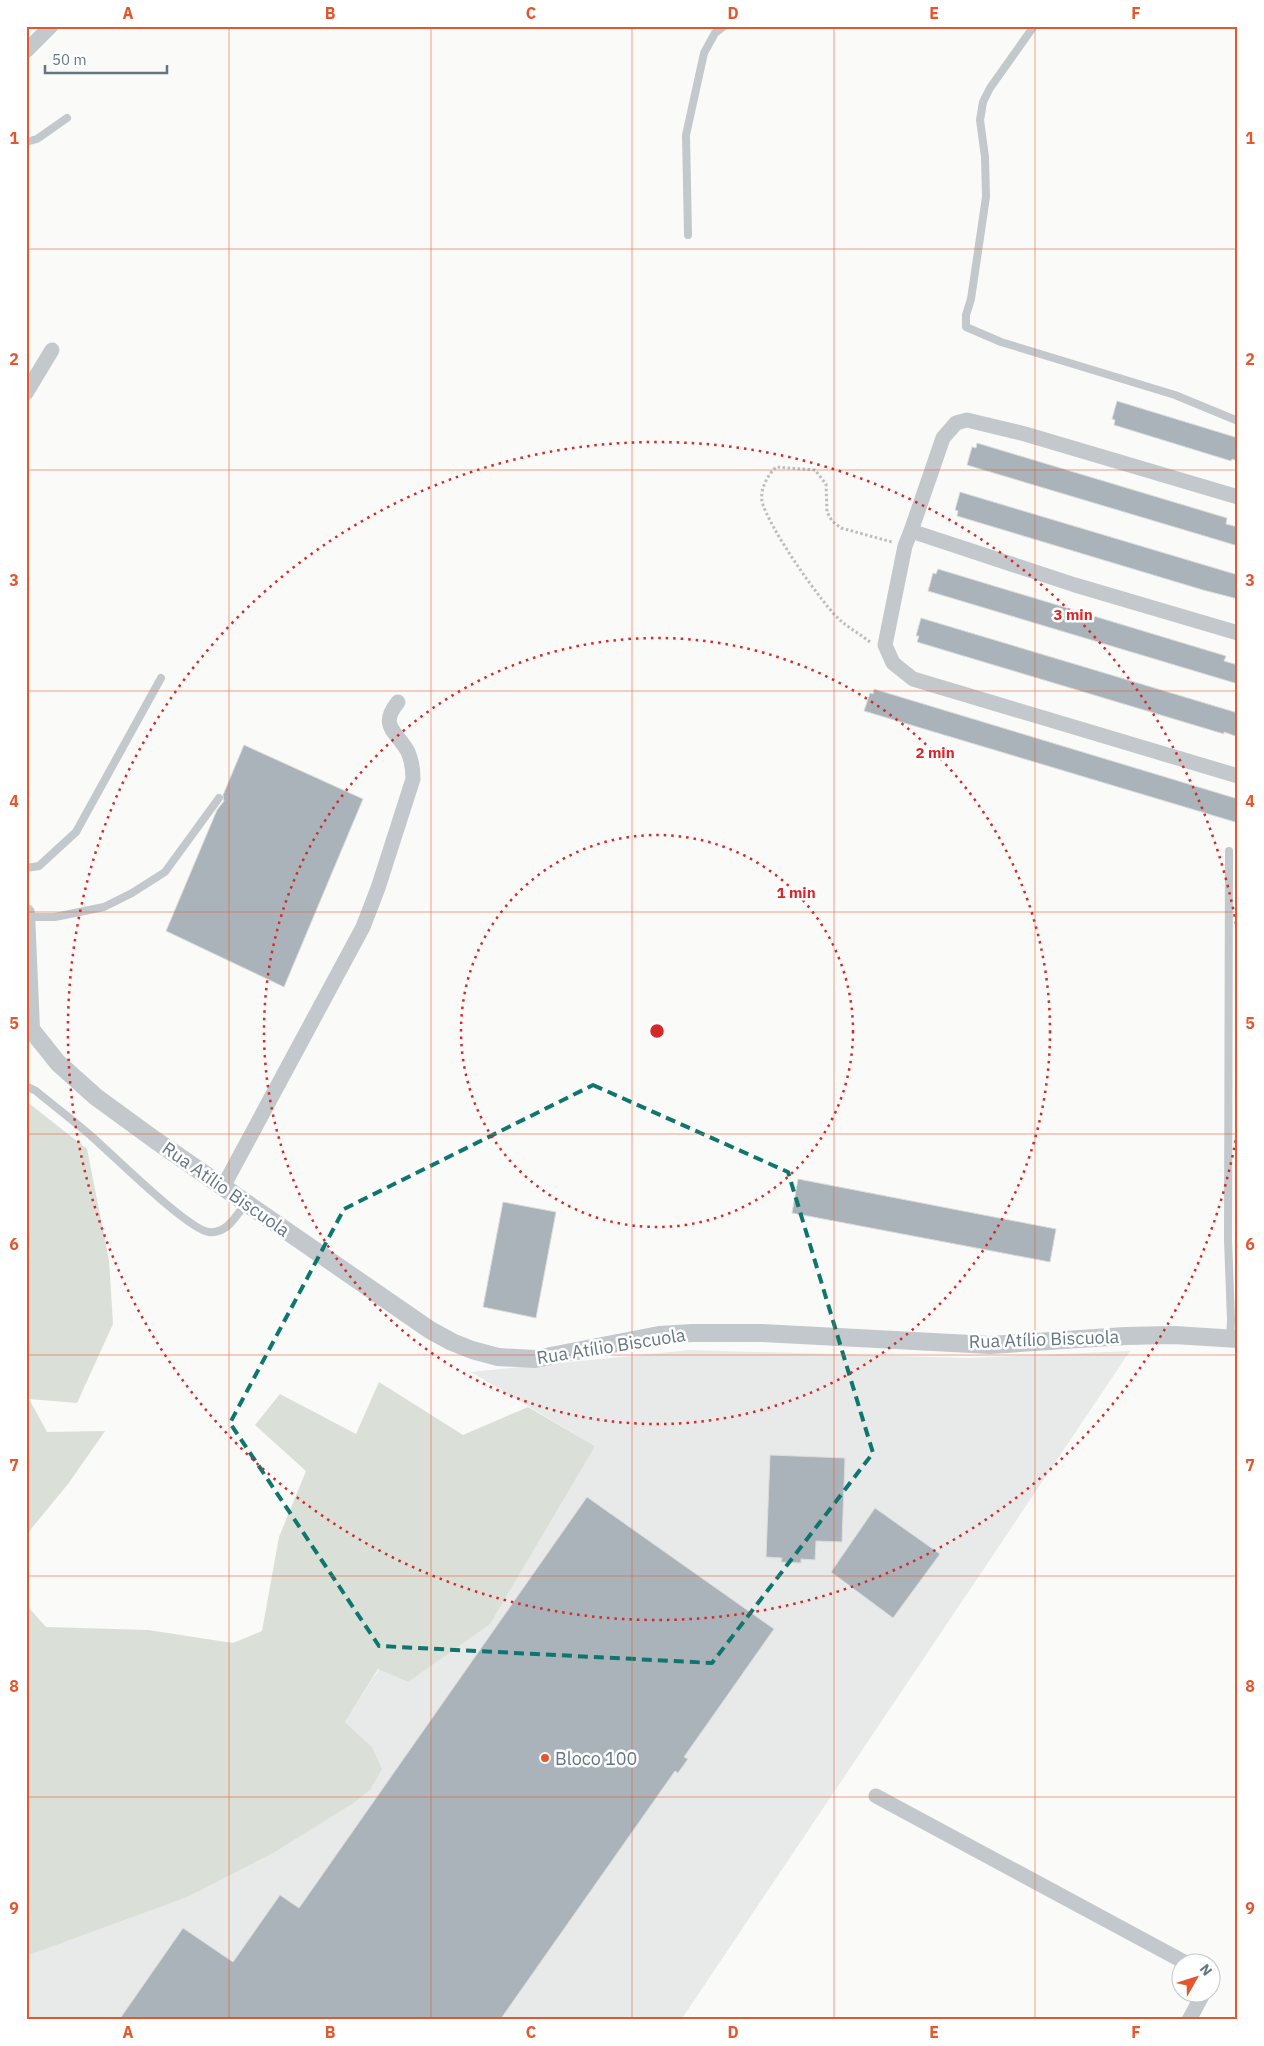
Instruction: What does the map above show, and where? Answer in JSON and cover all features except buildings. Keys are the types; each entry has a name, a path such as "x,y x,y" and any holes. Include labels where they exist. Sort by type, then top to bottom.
{"street":[{"path":"26,51 51,26"},
{"path":"26,393 52,350"},
{"path":"1238,497 1025,434 967,420 956,423 942,438 905,546 885,645 893,664 913,679 1238,776"},
{"path":"910,532 1075,585 1238,634"},
{"path":"223,1187 359,935 378,888 413,779 412,765 408,752 389,724 389,713 398,702"},
{"name":"Rua Atílio Biscuola","path":"27,915 29,1026 58,1063 96,1097 246,1204 430,1330 452,1342 498,1356 535,1359 659,1335 692,1333 762,1333 990,1345 1125,1336 1234,1339"},
{"path":"876,1796 1172,1955"},
{"path":"1189,2020 1198,2004"}],"lane":[{"path":"688,235 686,135 704,53 716,33 724,26"},
{"path":"1034,26 990,88 983,102 980,120 985,157 986,197 971,300 966,315 966,327 1001,342 1175,395 1238,421"},
{"path":"26,142 37,139 67,118"},
{"path":"26,868 39,866 76,832 161,678"},
{"path":"27,915 55,917 104,907 132,893 165,872 219,798"},
{"path":"1229,851 1228,1240 1231,1320 1234,1339"},
{"path":"26,1086 36,1091 90,1134 187,1222 206,1232 219,1232 228,1226 246,1204"}],"path":[{"path":"885,645 874,644 841,621 809,582 768,516 762,500 766,476 776,467 815,470 826,484 827,512 836,525 905,546"}],"highlighted area":[{"path":"593,1085 788,1172 873,1453 712,1663 379,1646 230,1423 344,1209"}],"shaded area":[{"path":"26,1101 87,1149 109,1260 113,1324 77,1403 29,1399 47,1432 105,1431 68,1484 26,1535"},
{"path":"690,1350 968,1358 1130,1351 681,2020 26,2020 26,1956 275,1852 354,1803 370,1790 372,1747 345,1722 379,1669 408,1682 595,1446 471,1372"},
{"path":"379,1382 463,1435 528,1407 595,1446 490,1624 408,1682 378,1669 345,1722 372,1747 382,1769 370,1790 354,1803 275,1852 187,1897 26,1956 26,1561 29,1608 46,1627 148,1630 233,1643 262,1631 279,1537 306,1471 255,1425 280,1394 356,1434"}],"place":[{"name":"Bloco 100","path":"545,1758"}]}
